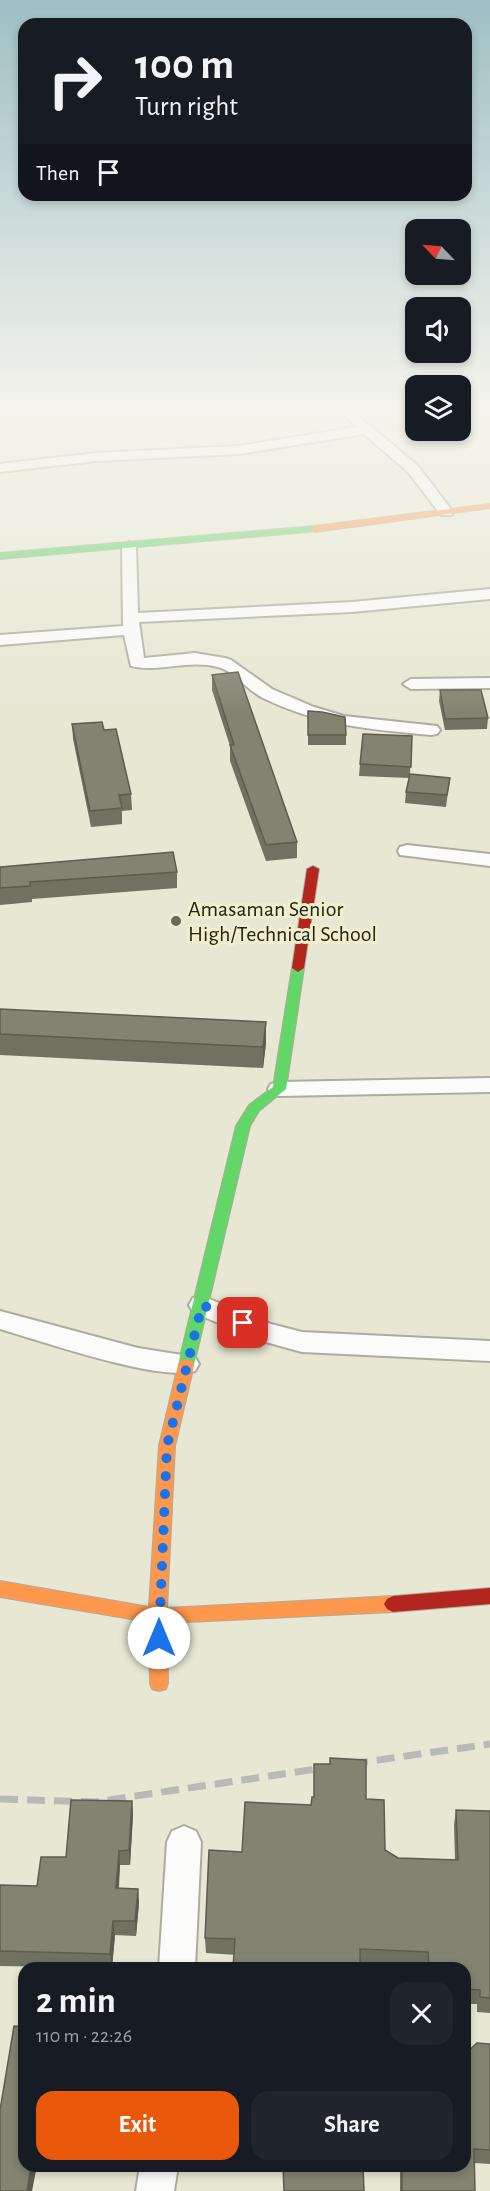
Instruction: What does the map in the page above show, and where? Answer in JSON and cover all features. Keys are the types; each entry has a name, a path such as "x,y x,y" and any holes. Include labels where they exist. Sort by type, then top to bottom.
{"street":[{"path":"0,556 302,531 459,510"},
{"path":"129,546 131,624 137,663 195,658 225,663 266,693 308,711 343,721 431,730"},
{"path":"0,640 131,624 490,594"},
{"path":"411,684 490,683"},
{"path":"407,851 490,860"},
{"path":"279,1089 313,869"},
{"path":"159,1683 158,1616 167,1446 243,1126 254,1108 279,1089 457,1087 490,1084"},
{"path":"202,1305 264,1332 302,1342 490,1351"},
{"path":"0,1320 138,1358 186,1364"},
{"path":"0,1589 158,1616 368,1607 490,1596"},
{"path":"177,1962 184,1842"},
{"path":"155,2191 158,2172"}],"building":[{"path":"238,672 297,842 266,845 230,745 234,745 212,675"},
{"path":"440,690 481,690 488,718 445,719"},
{"path":"308,711 345,717 346,735 308,735"},
{"path":"102,722 104,730 116,729 131,794 119,795 122,808 90,811 72,724"},
{"path":"363,734 412,736 411,767 360,764"},
{"path":"410,774 450,778 447,795 406,792"},
{"path":"173,852 177,872 30,882 30,886 0,888 0,867"},
{"path":"0,1009 266,1022 263,1047 0,1034"},
{"path":"330,1758 366,1760 366,1799 384,1800 385,1850 398,1858 458,1860 456,1810 490,1811 490,1998 480,1997 480,1990 471,1989 471,1962 429,1962 428,1952 360,1949 360,1962 233,1962 235,1939 205,1938 209,1850 242,1852 245,1802 311,1805 312,1797 314,1797 314,1764 330,1764"},
{"path":"71,1800 132,1801 129,1850 119,1851 116,1888 138,1889 135,1921 113,1921 110,1954 0,1951 0,1885 37,1886 41,1857 66,1857"},
{"path":"14,2026 18,2026 18,2172 30,2172 27,2191 0,2191 0,2110"},
{"path":"477,2043 490,2044 490,2150 474,2149 475,2191 402,2191 402,2172 471,2172 471,2048"},
{"path":"283,2172 363,2172 364,2191 284,2191"}],"railway":[{"path":"350,1764 490,1744"},
{"path":"0,1799 95,1802 330,1767"}],"traffic: fast":[{"path":"0,556 315,529"},
{"path":"186,1365 243,1126 254,1108 279,1089 298,968"}],"traffic: slow":[{"path":"315,529 458,510"},
{"path":"159,1683 158,1616 167,1446 186,1365"},
{"path":"0,1589 158,1616 393,1604"}],"traffic: jam":[{"path":"298,968 313,869"},
{"path":"393,1604 490,1596"}],"place":[{"name":"Amasaman Senior High/Technical School","path":"176,921"}],"route":[{"path":"159,1638 158,1616 167,1446 202,1305 243,1323"}]}
